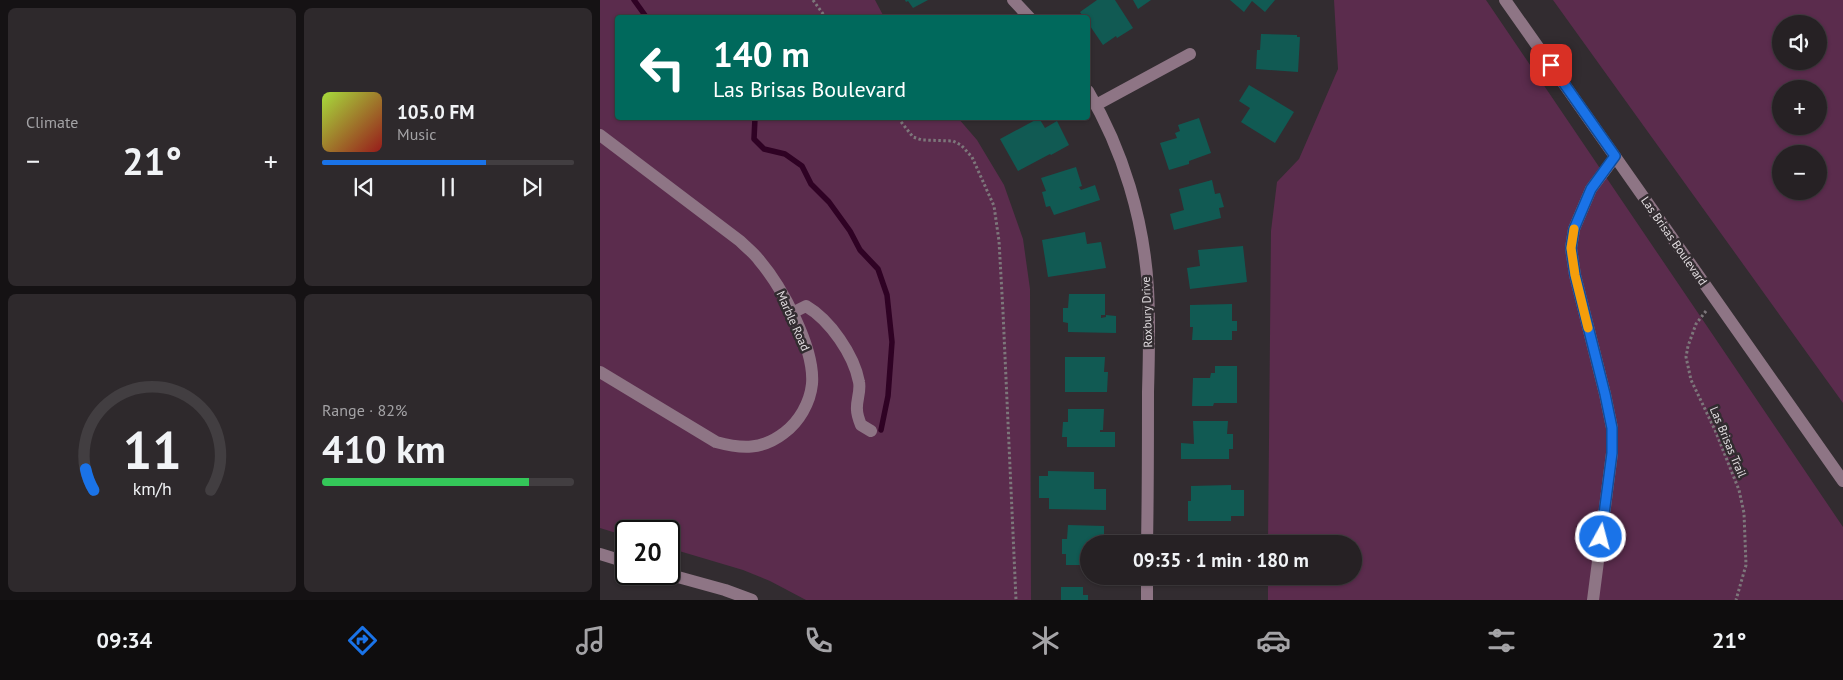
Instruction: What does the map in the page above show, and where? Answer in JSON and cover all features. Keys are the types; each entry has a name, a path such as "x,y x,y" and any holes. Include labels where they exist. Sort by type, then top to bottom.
{"street":[{"path":"1013,0 1027,15"},
{"name":"Las Brisas Boulevard","path":"1505,0 1843,481"},
{"path":"1096,105 1190,54"},
{"name":"Roxbury Drive","path":"1090,94 1110,135 1130,189 1144,248 1149,311 1147,535"},
{"name":"Marble Road","path":"600,135 740,241 758,258 772,276 792,313 806,347 811,366 812,384 808,401 790,429 776,440 757,446 736,448 716,442 600,372"},
{"path":"1593,600 1612,453 1612,428 1575,275 1571,248 1574,229 1591,189 1615,156"},
{"path":"792,313 806,306 819,313 837,335 853,364 860,383 856,410 861,425 871,431"},
{"path":"600,554 615,559"},
{"path":"680,577 752,600"},
{"path":"1147,585 1147,600"}],"path":[{"path":"813,0 824,15"},
{"path":"900,120 914,137 922,140 953,141 961,145 972,156 994,206 1004,330 1016,600"},
{"name":"Las Brisas Trail","path":"1717,302 1704,313 1696,324 1686,357 1691,380 1715,430 1739,490 1744,513 1746,565 1736,600"}],"shaded area":[{"path":"600,0 875,0 883,15 615,15 615,120 960,120 977,140 1004,185 1023,239 1030,289 1031,600 806,600 770,581 743,570 680,551 680,520 615,520 615,533 600,528"},
{"path":"1334,0 1486,0 1843,527 1843,600 1268,600 1268,585 1362,585 1362,535 1268,535 1271,231 1277,182 1299,159 1338,69"},
{"path":"1553,0 1843,0 1843,403"}],"building":[{"path":"905,0 928,0 913,8"},
{"path":"1097,0 1115,0 1133,28 1103,45 1090,26 1090,15 1082,15 1080,12"},
{"path":"1133,0 1151,0 1138,9"},
{"path":"1230,0 1275,0 1265,12 1252,1 1244,12"},
{"path":"1261,34 1297,35 1297,37 1300,37 1298,72 1256,69 1257,50 1260,50"},
{"path":"1249,85 1294,112 1275,143 1241,122 1250,108 1239,101"},
{"path":"1199,118 1211,153 1189,161 1189,164 1169,170 1160,143 1177,138 1175,133 1180,131 1178,125"},
{"path":"1035,120 1040,120 1045,128 1057,121 1069,145 1018,171 1000,139"},
{"path":"1076,167 1082,186 1079,187 1081,190 1095,185 1100,200 1054,215 1050,206 1046,207 1042,192 1046,191 1041,178"},
{"path":"1212,180 1215,194 1220,193 1224,207 1219,208 1221,218 1174,230 1170,214 1184,210 1179,189"},
{"path":"1085,232 1087,244 1101,242 1106,268 1048,277 1042,240"},
{"path":"1243,246 1247,282 1190,289 1187,268 1200,266 1198,250"},
{"path":"1069,294 1105,294 1105,315 1101,315 1101,318 1106,317 1106,315 1116,316 1116,333 1068,332 1068,323 1063,322 1063,308 1068,308"},
{"path":"1232,304 1232,321 1237,321 1237,331 1232,331 1232,340 1192,340 1193,327 1190,327 1190,305"},
{"path":"1065,357 1105,357 1104,372 1108,372 1107,392 1065,392"},
{"path":"1215,366 1237,366 1237,403 1214,403 1213,406 1192,406 1193,378 1210,378 1211,373 1215,373"},
{"path":"1068,409 1104,409 1103,430 1100,430 1100,432 1115,432 1115,447 1067,447 1067,437 1062,437 1063,422 1068,422"},
{"path":"1193,421 1228,421 1227,434 1233,434 1233,449 1229,449 1229,459 1181,459 1181,443 1194,444"},
{"path":"1048,471 1094,472 1094,489 1106,489 1106,510 1049,509 1049,498 1039,498 1039,476 1048,476"},
{"path":"1231,485 1231,490 1244,490 1244,516 1231,516 1231,521 1188,521 1188,501 1191,501 1191,486"},
{"path":"1068,525 1104,526 1104,535 1080,535 1080,565 1066,565 1066,554 1062,554 1062,539 1067,539"},
{"path":"1061,587 1083,587 1083,595 1088,595 1088,600 1061,600"}],"waterway":[{"path":"634,0 645,15"},
{"path":"755,120 754,139 764,149 785,154 802,166 811,184 829,202 850,231 860,250 878,269 887,295 892,342 888,396 881,430"}],"slow traffic":[{"path":"1574,229 1571,248 1575,275 1588,328"}],"route":[{"path":"1551,65 1615,156 1591,189 1574,229 1571,248 1575,275 1612,428 1612,453 1601,537"}]}
